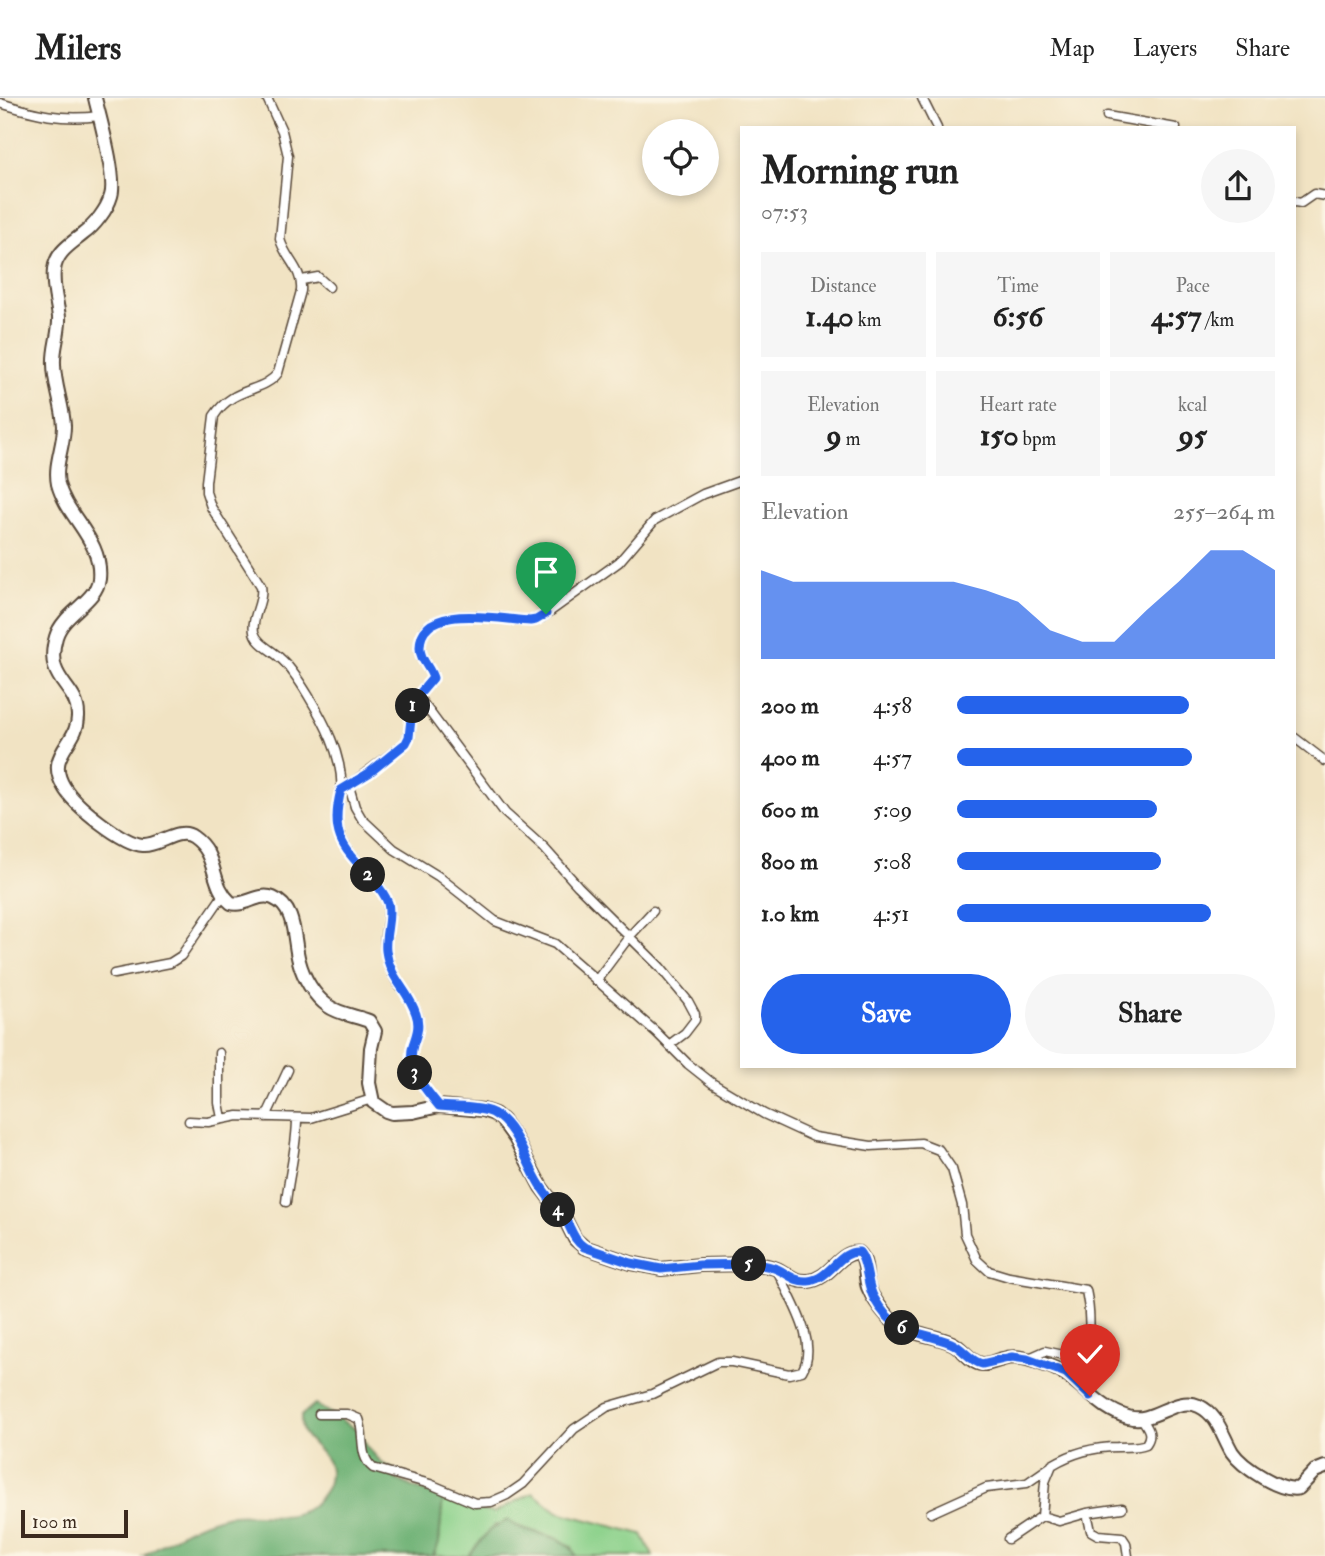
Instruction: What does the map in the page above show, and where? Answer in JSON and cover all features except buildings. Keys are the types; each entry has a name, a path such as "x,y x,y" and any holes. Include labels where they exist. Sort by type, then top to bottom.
{"main road":[{"path":"95,98 111,177 111,196 91,228 61,253 54,271 59,326 54,367 64,429 57,475 63,497 85,529 91,543 99,576 95,589 69,614 55,639 56,674 74,699 78,713 76,726 60,757 57,769 66,792 127,841 147,846 178,834 193,836 213,863 218,889 233,904 262,897 271,897 279,902 292,922 299,963 311,986 328,1006 372,1024 375,1032 370,1054 369,1083 372,1099 381,1108 393,1113 439,1106 483,1110 495,1114 515,1138 541,1187 584,1247 631,1263 661,1269 755,1264 777,1269 799,1281 812,1280 828,1273 846,1254 859,1252 864,1260 867,1283 876,1302 902,1328 953,1343 971,1359 982,1364 1012,1357 1027,1359 1066,1373 1111,1410 1127,1417 1142,1419 1184,1404 1198,1406 1214,1418 1238,1459 1270,1481 1290,1490 1299,1488 1315,1471 1325,1467"}],"street":[{"path":"267,98 282,131 288,156 280,239 302,280 298,308 278,373 270,381 232,397 214,416 206,492 212,507 261,586 262,597 254,627 255,635 262,644 283,659 326,729 345,788 362,819 394,849 438,876 495,920 555,944 688,1065 712,1083 764,1114 814,1137 871,1146 921,1143 943,1153 952,1169 962,1205 965,1234 977,1260 989,1271 1009,1277 1086,1290 1089,1307 1088,1341 1084,1355 1077,1357 1045,1350 1027,1359"},
{"path":"922,98 936,126"},
{"path":"0,103 54,118 99,116"},
{"path":"1107,116 1164,126"},
{"path":"1296,202 1300,204 1314,194 1325,196"},
{"path":"302,280 318,277 329,287"},
{"path":"439,1106 413,1069 411,1052 419,1024 416,1012 390,968 386,949 387,900 349,855 338,831 337,810 345,788 406,743 417,695 433,678 422,658 420,647 422,637 433,623 455,617 530,621 541,618 619,562 655,520 703,494 740,481"},
{"path":"417,695 505,813 544,848 678,987 695,1014 695,1020 690,1029 669,1045"},
{"path":"1296,739 1325,761"},
{"path":"114,974 170,963 181,956 223,895"},
{"path":"596,981 629,937 653,911"},
{"path":"219,1053 219,1107 222,1118"},
{"path":"266,1117 288,1070"},
{"path":"189,1121 322,1116 372,1099"},
{"path":"286,1202 296,1144 296,1118"},
{"path":"319,1413 347,1414 359,1419 365,1458 373,1468 430,1484 475,1503 496,1501 523,1484 574,1429 607,1407 652,1394 718,1362 732,1362 789,1374 802,1371 806,1363 803,1324 777,1269"},
{"path":"931,1513 986,1488 1027,1483 1052,1465 1077,1453 1095,1448 1146,1444 1150,1439 1150,1431 1142,1419"},
{"path":"1008,1539 1042,1516 1045,1482 1052,1465"},
{"path":"1042,1516 1056,1521 1122,1508"},
{"path":"1087,1513 1091,1531 1098,1535 1122,1537 1128,1556"}],"green space":[{"path":"315,1404 357,1430 368,1448 383,1464 394,1470 395,1479 425,1492 443,1496 439,1542 433,1556 143,1556 182,1533 214,1519 236,1514 286,1516 309,1508 325,1490 330,1477 327,1460 302,1429 301,1416"},
{"path":"533,1493 558,1512 642,1534 653,1556 576,1556 572,1547 559,1539 513,1525 495,1525 468,1556 434,1556 439,1542 443,1496 474,1509 494,1513"},
{"path":"508,1520 525,1530 563,1542 576,1556 468,1556 490,1530"}],"route":[{"path":"546,614 530,621 455,617 433,623 421,640 420,647 422,658 433,678 417,695 412,710 409,737 393,754 341,790 336,823 342,843 387,900 387,957 393,977 416,1012 419,1024 411,1052 413,1069 421,1084 439,1106 483,1110 502,1120 515,1138 541,1187 584,1247 652,1268 755,1264 772,1267 799,1281 822,1277 846,1254 859,1252 863,1256 867,1283 876,1302 890,1319 902,1328 953,1343 977,1363 988,1364 1000,1359 1020,1357 1049,1366 1066,1373 1090,1396"}]}
